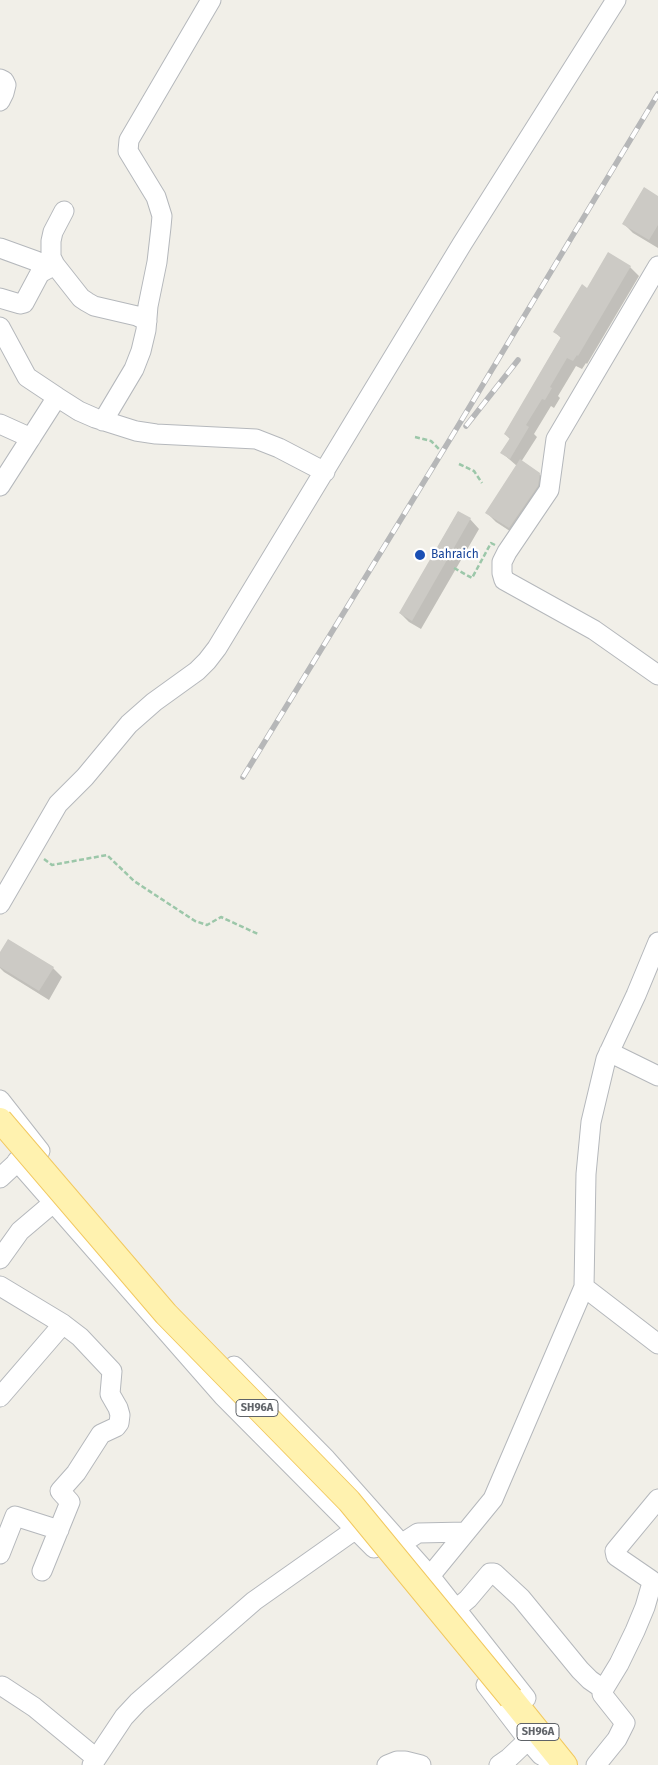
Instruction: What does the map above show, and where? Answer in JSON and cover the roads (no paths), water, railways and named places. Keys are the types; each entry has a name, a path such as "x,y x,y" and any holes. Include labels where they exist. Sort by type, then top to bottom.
{"main road":[{"name":"SH96A","path":"0,1120 166,1314 349,1501 512,1698 563,1764"}],"street":[{"path":"103,421 134,369 141,351 157,262 162,216 156,197 128,152 129,140 211,0"},
{"path":"0,904 58,804 85,777 129,724 154,702 197,671 217,648 462,244 616,0"},
{"path":"0,79 6,84 0,101"},
{"path":"50,268 53,232 64,211"},
{"path":"0,248 50,268 81,298 94,306 137,316 147,321"},
{"path":"658,266 556,439 549,490 502,562 504,580 594,630 658,675"},
{"path":"0,298 20,304 24,303 40,273 50,268"},
{"path":"0,327 8,360 27,377 79,411 136,431 156,434 256,439 279,448 325,472"},
{"path":"0,486 57,397"},
{"path":"0,424 31,438"},
{"path":"430,1576 493,1499 584,1287 586,1174 591,1122 606,1059 658,942"},
{"path":"609,1052 658,1076"},
{"path":"0,1100 35,1145 167,1298 326,1459 430,1576 557,1740 563,1764"},
{"path":"0,1178 35,1145"},
{"path":"17,1161 223,1396 356,1529 412,1590 541,1755 563,1764"},
{"path":"0,1259 20,1231 53,1202"},
{"path":"0,1286 63,1324 80,1337 112,1370 110,1394 120,1415 119,1423 116,1427 101,1434 76,1473 60,1491 70,1502 42,1571"},
{"path":"584,1287 658,1344"},
{"path":"0,1398 63,1324"},
{"path":"596,1765 618,1739 625,1723 602,1694 603,1689 652,1611 651,1580 616,1556 616,1551 658,1499"},
{"path":"0,1554 15,1516 59,1530"},
{"path":"2,1686 34,1707 94,1762 124,1717 138,1702 254,1602 356,1529 378,1518"},
{"path":"401,1544 418,1533 466,1532"},
{"path":"456,1609 490,1573 494,1573 520,1598 580,1670 603,1689"},
{"path":"499,1765 528,1740"},
{"path":"387,1765 396,1761 405,1761 421,1765"}],"railway":[{"path":"243,777 452,436 658,94"},
{"path":"466,426 518,360"}],"place":[{"name":"Bahraich","path":"420,555"}]}
